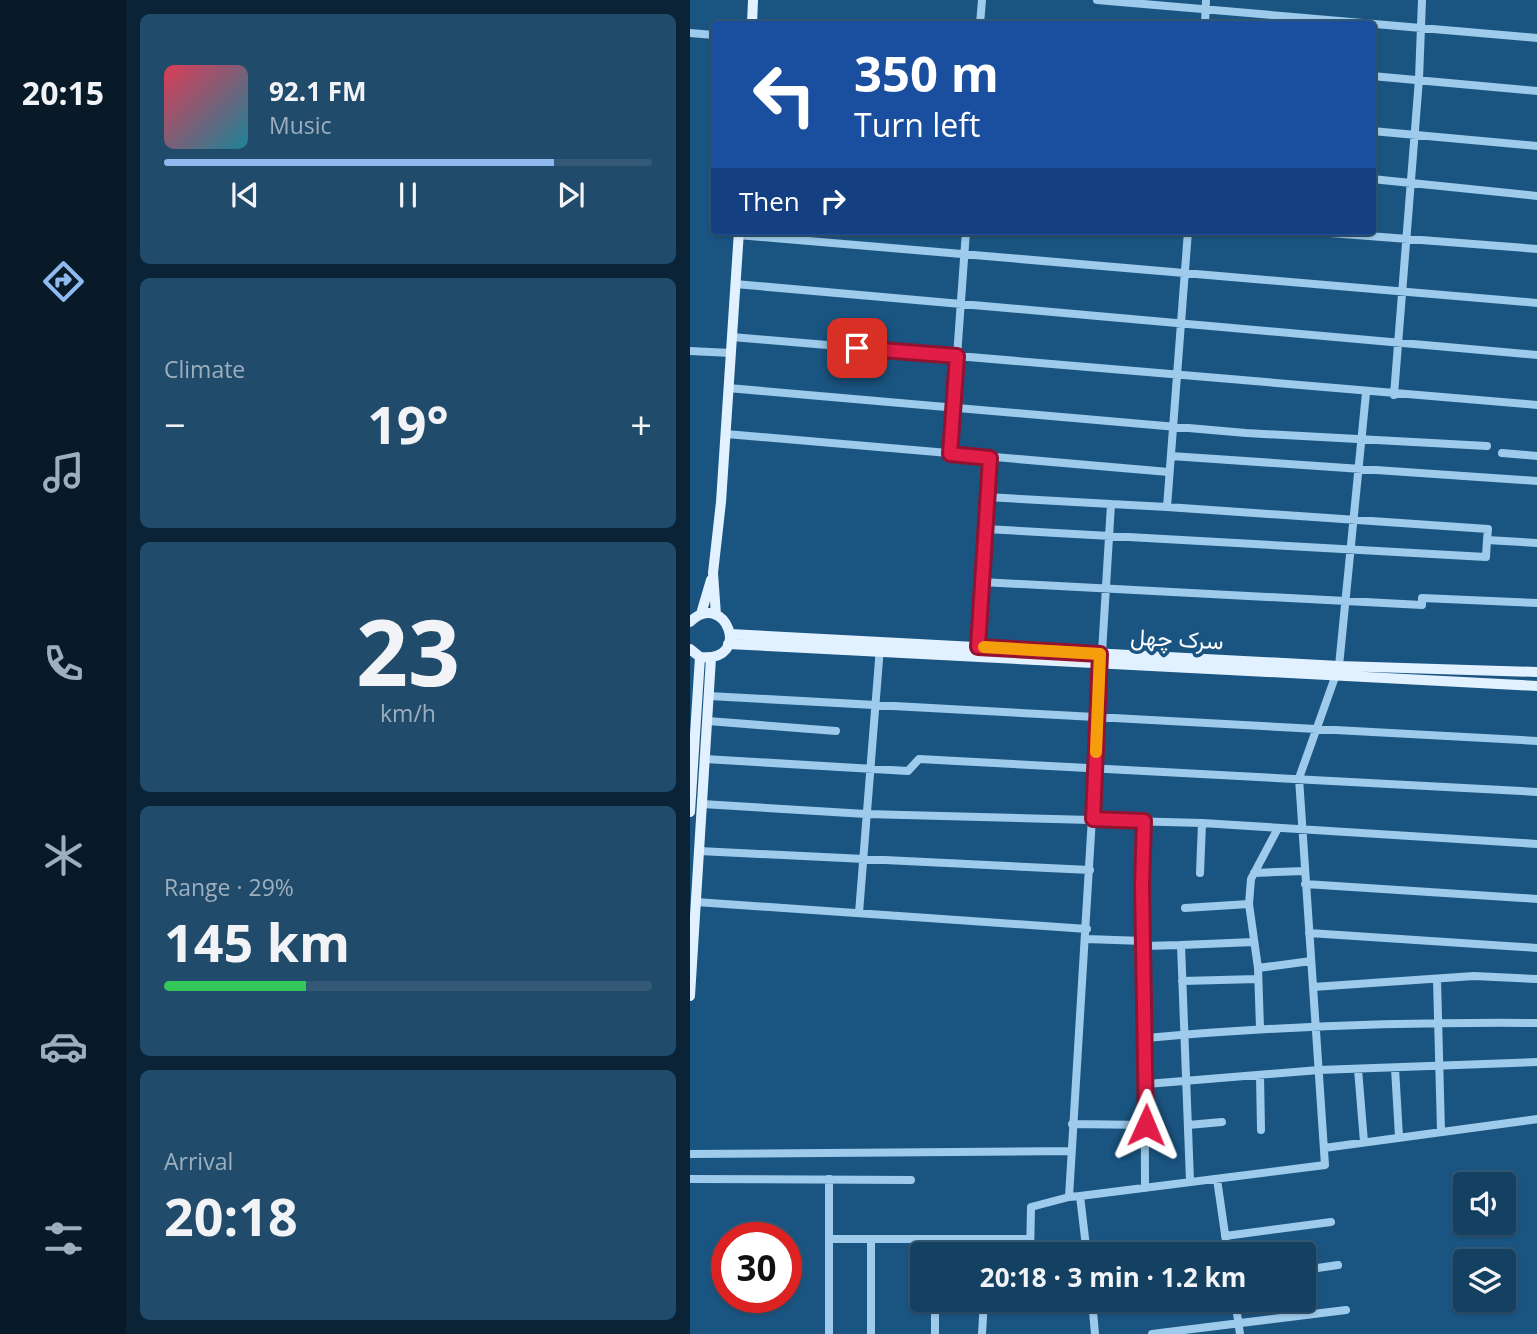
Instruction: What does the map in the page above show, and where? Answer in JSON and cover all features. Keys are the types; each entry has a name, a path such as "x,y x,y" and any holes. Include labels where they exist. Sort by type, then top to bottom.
{"main road":[{"path":"752,21 753,0"},
{"path":"716,615 713,573 726,434 738,235"},
{"path":"696,653 719,655 729,639 726,623 716,615 694,617 713,573"},
{"path":"729,639 1100,658"},
{"name":"سرک چهل","path":"880,647 978,647 1100,658 1338,671 1538,672"},
{"path":"690,996 709,696 696,653"},
{"path":"690,812 696,653"},
{"path":"1338,671 1538,686"}],"street":[{"path":"980,21 982,0"},
{"path":"1097,0 1206,5 1356,21"},
{"path":"1394,395 1419,79 1422,0"},
{"path":"1376,23 1538,38"},
{"path":"690,33 711,34"},
{"path":"1376,76 1538,91"},
{"path":"1376,131 1538,146"},
{"path":"1376,179 1538,196"},
{"path":"760,235 1538,303"},
{"path":"950,454 966,235"},
{"path":"1167,507 1188,235"},
{"path":"1349,235 1538,249"},
{"path":"735,284 1538,355"},
{"path":"732,337 1366,393 1538,405"},
{"path":"690,351 731,353"},
{"path":"728,388 1173,426 1487,446"},
{"path":"829,1239 1030,1239 1031,1207 1069,1197 1324,1166 1299,778 1338,671 1366,393"},
{"path":"726,434 1169,472"},
{"path":"1502,453 1538,456"},
{"path":"1171,456 1359,466 1538,481"},
{"path":"978,647 990,458"},
{"path":"985,528 1486,557 1488,529 1167,507 987,498"},
{"path":"1069,1197 1111,504"},
{"path":"1487,540 1538,543"},
{"path":"982,582 1422,605 1423,598 1538,603"},
{"path":"859,913 880,647"},
{"path":"709,696 1098,715 1538,741"},
{"path":"708,721 836,731"},
{"path":"705,759 908,771 919,759 1096,766 1538,792"},
{"path":"702,804 866,814 1202,823 1277,830 1538,844"},
{"path":"1144,821 1147,1038 1145,1188"},
{"path":"1200,873 1202,823"},
{"path":"1260,1028 1258,968 1249,904 1254,873 1277,830"},
{"path":"699,851 1090,870"},
{"path":"1254,873 1304,871"},
{"path":"1305,884 1538,899"},
{"path":"696,902 859,913 1087,934 1144,944 1254,942"},
{"path":"1185,908 1249,904"},
{"path":"1309,933 1538,948"},
{"path":"1181,945 1190,1181"},
{"path":"1258,968 1311,961"},
{"path":"1313,987 1474,976 1536,979"},
{"path":"1182,981 1258,979"},
{"path":"1437,979 1441,1131"},
{"path":"1147,1038 1260,1028 1538,1023"},
{"path":"1147,1083 1319,1070 1538,1062"},
{"path":"1395,1068 1399,1137"},
{"path":"1358,1069 1364,1142"},
{"path":"1260,1075 1261,1130"},
{"path":"1324,1148 1538,1119"},
{"path":"1188,1125 1222,1122"},
{"path":"1072,1124 1146,1125"},
{"path":"690,1154 1070,1151"},
{"path":"690,1179 910,1180"},
{"path":"829,1179 829,1334"},
{"path":"1217,1179 1226,1242"},
{"path":"1080,1196 1085,1242"},
{"path":"1225,1236 1331,1222"},
{"path":"871,1239 871,1334"},
{"path":"1316,1268 1338,1265"},
{"path":"1152,1334 1346,1310"},
{"path":"934,1334 935,1312"},
{"path":"982,1334 983,1312"},
{"path":"1093,1312 1095,1334"},
{"path":"1237,1312 1240,1334"}],"slow traffic":[{"path":"984,647 1100,654 1096,752"}],"route":[{"path":"857,348 957,356 950,454 990,458 978,647 1100,654 1093,819 1144,821 1142,885 1147,1038 1146,1125"}]}
